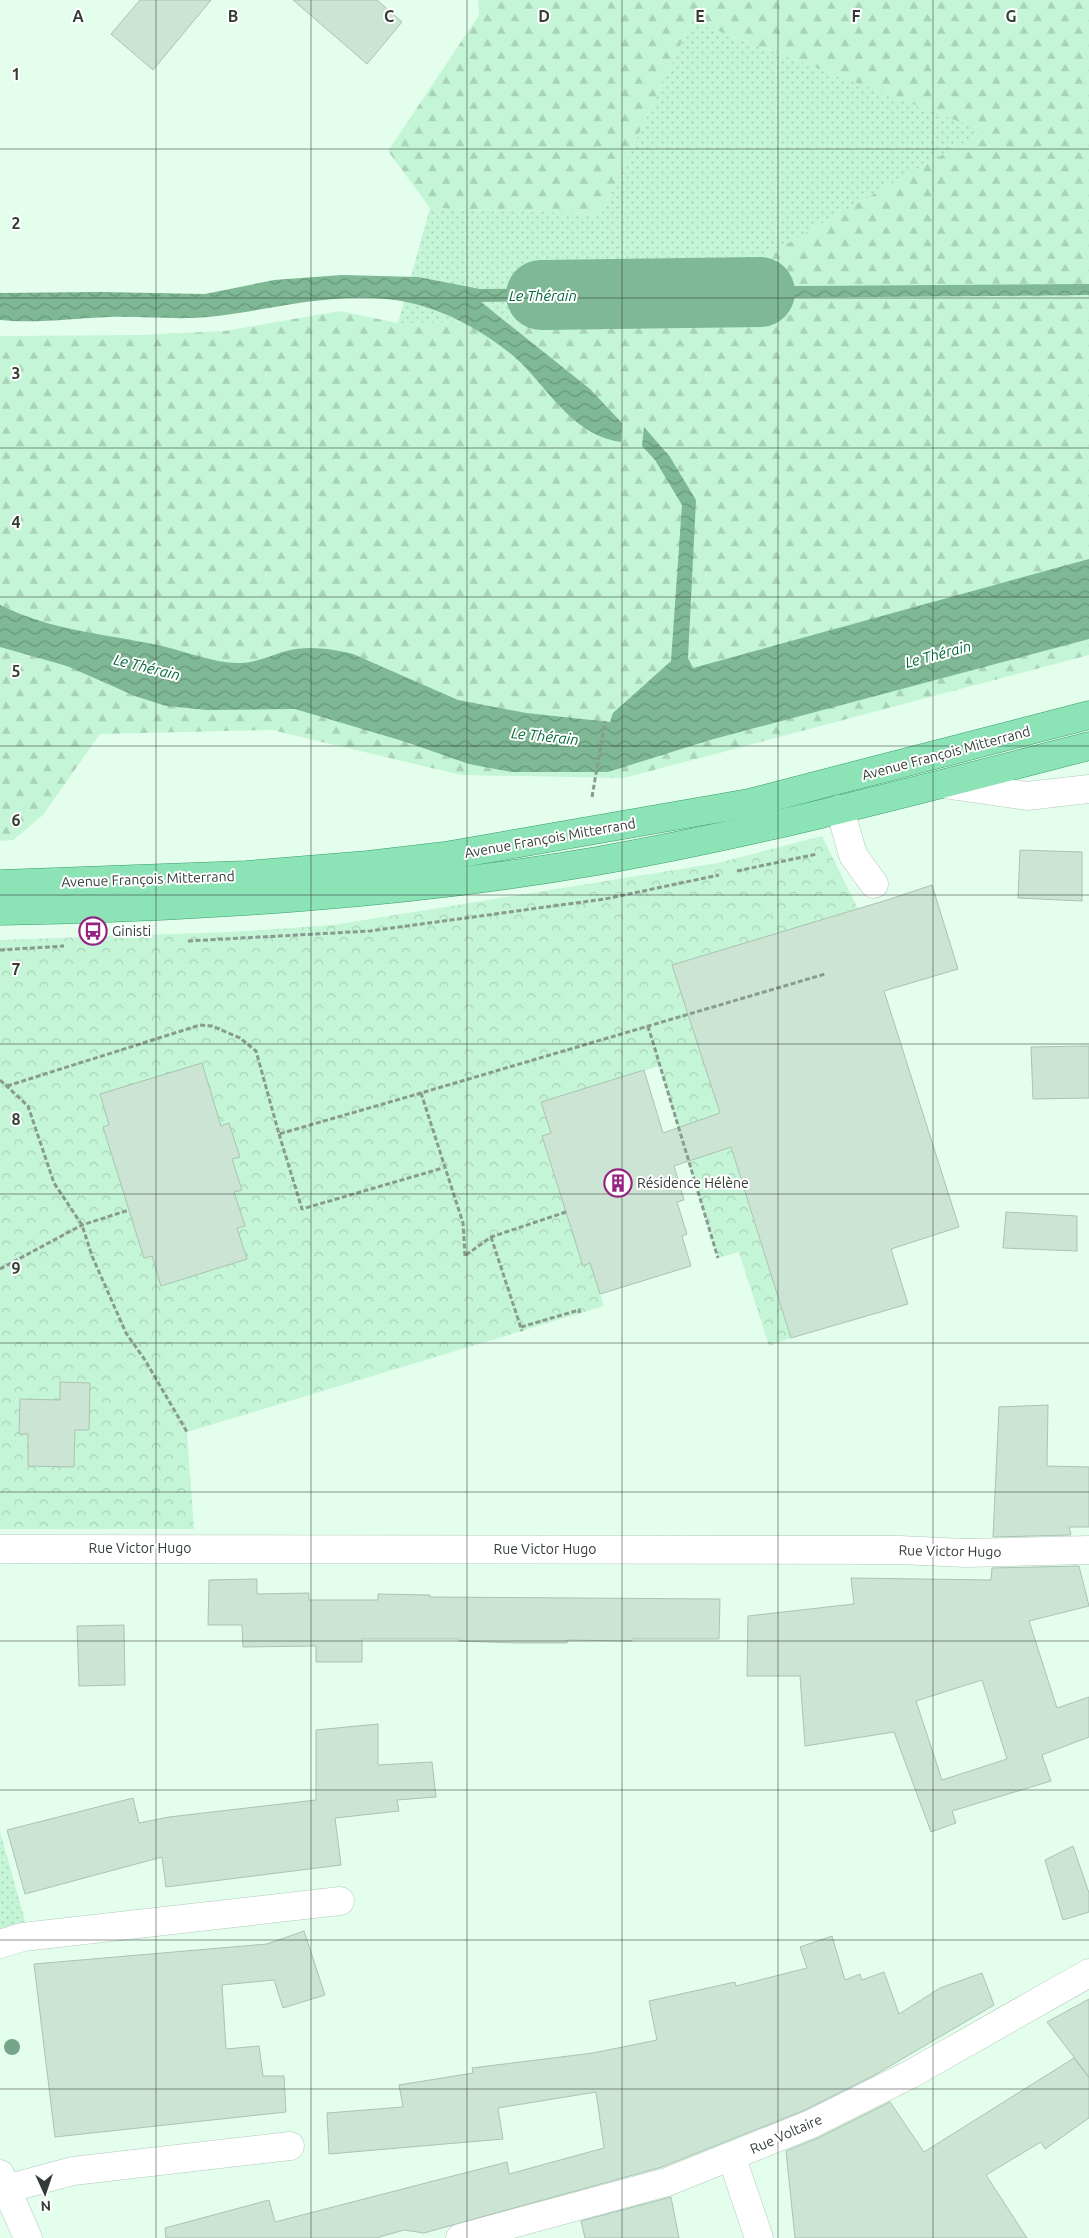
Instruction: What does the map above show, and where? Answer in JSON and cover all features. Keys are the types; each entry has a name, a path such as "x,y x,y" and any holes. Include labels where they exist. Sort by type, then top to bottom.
{"main road":[{"name":"Avenue François Mitterrand","path":"0,884 236,875 368,865 445,856 750,803 1089,715"},
{"name":"Avenue François Mitterrand","path":"0,911 91,910 220,904 418,886 602,860 717,838 943,784 1089,746"}],"street":[{"path":"943,784 1028,796 1089,789"},
{"path":"840,809 853,855 874,884"},
{"name":"Rue Victor Hugo","path":"0,1549 899,1550 966,1553 1089,1550"},
{"path":"0,1944 23,1938 340,1901"},
{"name":"Rue Voltaire","path":"460,2238 667,2182 732,2158 811,2124 911,2074 1089,1973"},
{"path":"28,2238 3,2182 290,2146"},
{"path":"732,2158 759,2238"}],"path":[{"path":"597,772 605,722"},
{"path":"278,1134 825,974"},
{"path":"7,1086 200,1025 212,1026 240,1038 256,1051 278,1134 302,1209 443,1168"},
{"path":"648,1026 718,1258"},
{"path":"0,1080 28,1106 54,1183 82,1225 92,1256 126,1334 145,1360 187,1432"},
{"path":"422,1093 443,1168 463,1223 465,1256 491,1237 566,1212"},
{"path":"0,1270 82,1225 129,1210"},
{"path":"491,1237 522,1332"},
{"path":"521,1327 579,1310 580,1313"}],"green space":[{"path":"478,0 1089,0 1089,655 624,778 461,775 272,730 100,734 43,815 13,840 0,841 0,336 140,335 225,331 339,311 398,323 665,321 755,262 984,131 692,21 601,214 430,208 388,151 479,15"},
{"path":"692,21 985,131 755,262 665,321 398,323 430,208 601,214"},
{"path":"822,836 858,909 673,965 791,1338 769,1346 739,1252 718,1258 659,1066 541,1102 551,1133 542,1136 583,1265 590,1263 604,1306 187,1432 194,1529 0,1529 0,940 232,932 333,925 718,863","holes":["202,1063 212,1097 215,1128 229,1123 239,1157 232,1159 242,1190 234,1192 245,1225 237,1228 246,1259 161,1286 152,1256 144,1258 103,1127 109,1125 100,1095","61,1382 90,1383 89,1430 75,1430 74,1467 28,1466 28,1434 19,1434 20,1399 60,1400"]},
{"path":"0,1832 26,1924 0,1931"}],"water":[{"path":"342,275 418,277 480,289 640,288 638,299 481,302 590,389 622,423 621,442 591,432 579,424 567,414 525,367 501,346 457,319 411,303 386,299 335,299 196,318 122,317 41,321 0,320 0,293 205,294 274,280"},
{"path":"1089,284 1089,295 661,299 663,287"},
{"path":"644,427 670,457 696,500 688,658 693,668 1089,559 1089,639 710,740 608,772 512,772 469,764 406,742 295,709 207,710 166,706 135,696 67,666 0,647 0,605 39,621 58,626 167,647 208,659 228,662 251,662 286,651 303,648 320,648 353,654 458,700 526,713 610,722 613,713 671,661 682,505 655,460 642,446"}],"building":[{"path":"140,0 211,0 153,70 111,34"},
{"path":"293,0 377,0 402,22 367,64"},
{"path":"1020,850 1082,852 1082,901 1018,898"},
{"path":"932,885 958,969 884,991 959,1227 891,1249 908,1304 791,1338 731,1147 674,1166 684,1200 677,1202 687,1234 682,1236 691,1266 600,1294 590,1263 583,1266 542,1136 551,1133 541,1102 644,1070 663,1133 720,1113 672,965"},
{"path":"1089,1046 1089,1098 1033,1099 1031,1047"},
{"path":"202,1063 221,1126 229,1123 240,1157 232,1159 242,1190 234,1192 245,1226 237,1228 247,1259 161,1286 152,1256 144,1258 103,1127 109,1125 100,1094"},
{"path":"1006,1212 1077,1216 1077,1251 1003,1248"},
{"path":"60,1382 90,1383 89,1430 75,1430 74,1467 28,1466 28,1434 19,1434 20,1399 60,1400"},
{"path":"1048,1405 1047,1466 1089,1467 1089,1527 1069,1527 1071,1535 993,1537 999,1407"},
{"path":"1079,1566 1089,1606 1029,1621 1057,1708 1089,1697 1089,1737 1042,1755 1051,1781 952,1811 956,1823 931,1832 894,1732 805,1746 800,1676 747,1676 748,1616 854,1604 851,1578 991,1580 992,1568","holes":["982,1680 1007,1759 942,1780 916,1701"]},
{"path":"257,1579 257,1594 309,1593 309,1600 378,1600 378,1594 430,1595 430,1597 720,1599 719,1639 567,1640 567,1643 517,1643 459,1641 459,1639 362,1639 362,1662 316,1662 316,1646 243,1647 242,1625 208,1625 209,1580"},
{"path":"124,1625 125,1685 79,1686 77,1626"},
{"path":"378,1724 378,1765 432,1762 436,1797 397,1800 399,1811 335,1818 341,1865 166,1887 162,1857 25,1894 7,1830 133,1798 139,1823 169,1817 316,1800 316,1730"},
{"path":"1073,1846 1089,1893 1089,1912 1063,1920 1045,1860"},
{"path":"304,1931 325,1995 283,2008 274,1980 222,1985 226,2049 259,2046 263,2076 284,2076 286,2112 55,2137 34,1964 267,1944"},
{"path":"832,1936 845,1980 860,1974 862,1980 884,1972 899,2014 940,1988 982,1973 994,2005 873,2076 805,2110 662,2167 424,2233 404,2230 376,2238 166,2238 165,2228 269,2200 275,2222 507,2162 509,2174 604,2148 596,2092 498,2108 503,2139 329,2154 327,2113 403,2107 399,2085 473,2073 472,2068 593,2053 657,2040 649,2001 735,1982 736,1986 807,1968 800,1947"},
{"path":"1089,1999 1089,2077 1047,2022"},
{"path":"1074,2058 1089,2078 1089,2118 1045,2149 1041,2142 986,2175 1027,2238 795,2238 786,2151 818,2138 890,2102 924,2152"},
{"path":"671,2197 679,2238 585,2238 581,2221"}],"waterway":[{"name":"Le Thérain","path":"541,295 760,292"}],"place":[{"name":"Ginisti","path":"93,931"},
{"name":"Résidence Hélène","path":"618,1183"}]}
